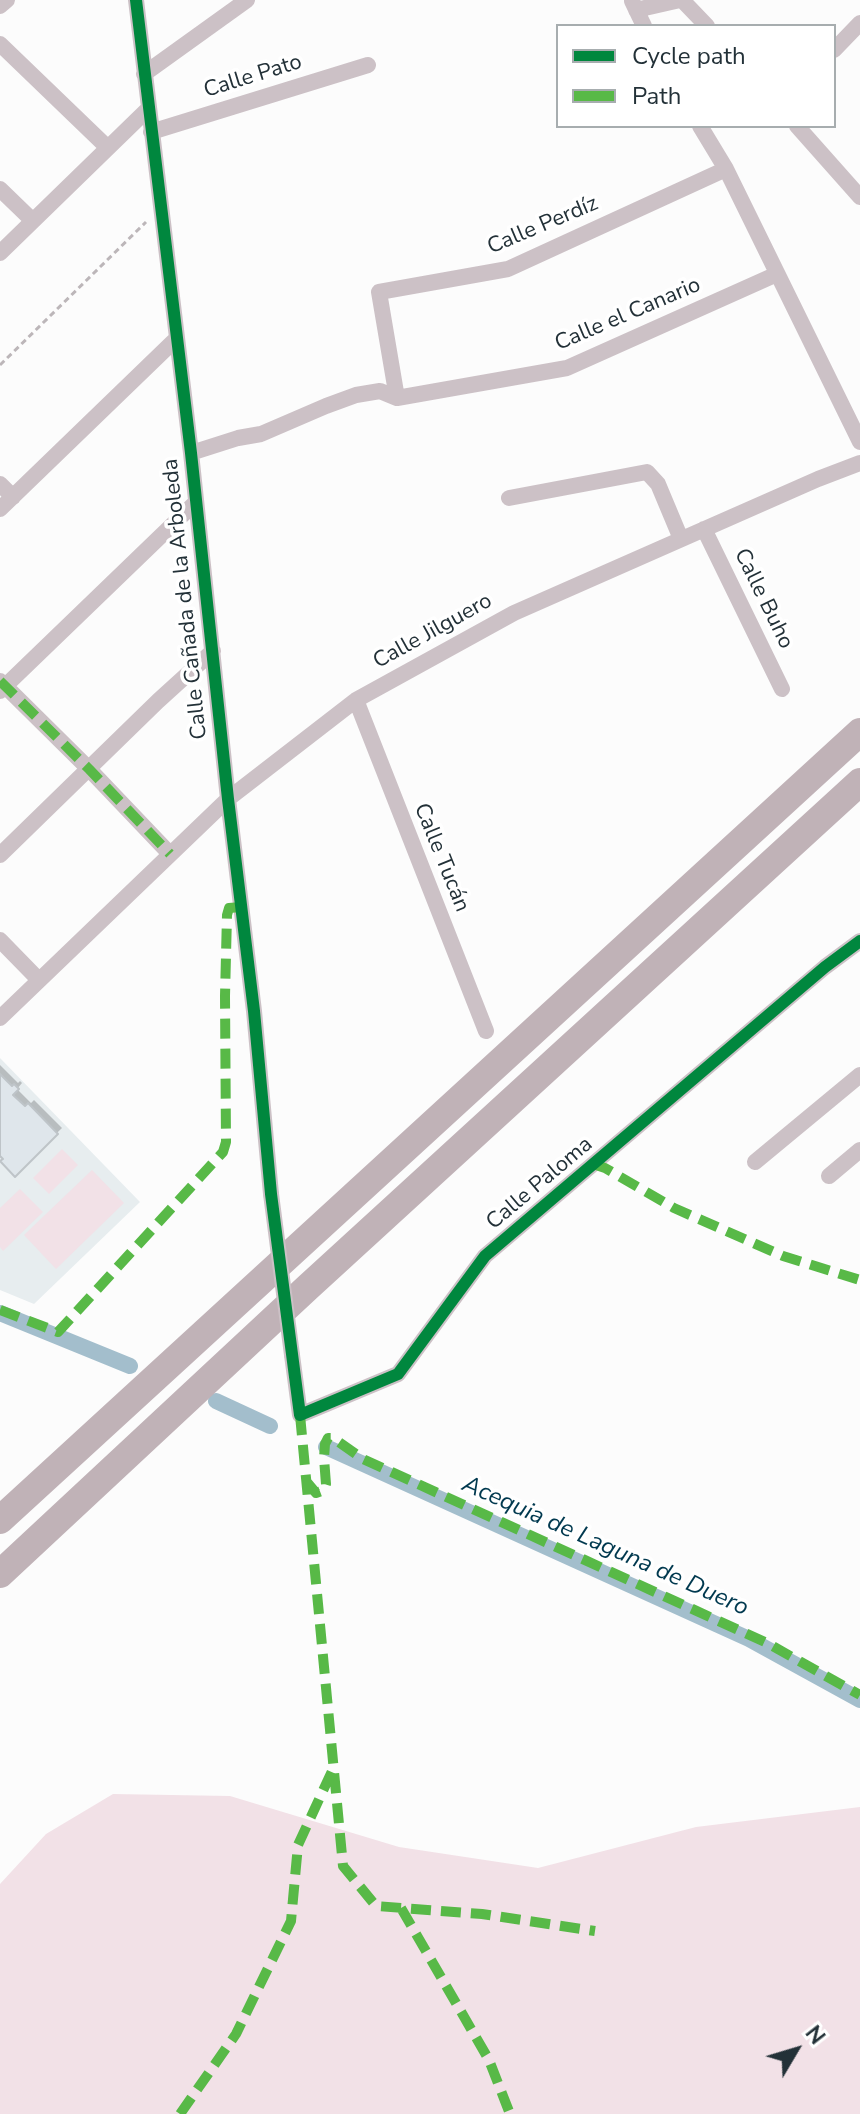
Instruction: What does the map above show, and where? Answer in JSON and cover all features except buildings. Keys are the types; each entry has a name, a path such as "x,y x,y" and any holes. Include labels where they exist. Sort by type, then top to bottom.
{"highway":[{"path":"0,1520 860,732"},
{"path":"0,1574 860,782"}],"street":[{"path":"0,6 7,0"},
{"name":"Calle Cañada de la Arboleda","path":"136,0 191,453 254,1011 271,1194 292,1355"},
{"path":"144,74 247,0"},
{"path":"643,24 634,5 681,0 705,24"},
{"path":"836,48 860,23"},
{"path":"0,44 108,148"},
{"name":"Calle Pato","path":"151,132 368,65"},
{"path":"0,253 148,109"},
{"path":"701,128 726,169 860,442"},
{"path":"799,128 860,197"},
{"name":"Calle Perdíz","path":"397,398 379,292 508,269 726,169"},
{"path":"0,189 33,221"},
{"name":"Calle el Canario","path":"191,453 261,434 356,395 380,391 397,398 567,368 777,274"},
{"path":"0,484 6,503 176,339"},
{"name":"Calle Jilguero","path":"0,1018 228,799 356,700 514,613 860,463"},
{"path":"509,498 647,472 658,484 681,539"},
{"path":"170,854 89,769 2,686 195,503"},
{"name":"Calle Buho","path":"704,529 782,689"},
{"path":"0,855 213,651"},
{"name":"Calle Tucán","path":"356,700 486,1031"},
{"path":"0,940 39,980"},
{"name":"Calle Paloma","path":"292,1355 300,1415 398,1374 485,1256 825,967 860,941"},
{"path":"755,1162 860,1075"},
{"path":"829,1176 860,1150"}],"path":[{"path":"0,365 161,208"}],"shaded area":[{"path":"0,1058 140,1202 34,1304 0,1290"},
{"path":"62,1149 78,1165 49,1194 33,1178"},
{"path":"92,1170 124,1203 56,1269 24,1235"},
{"path":"20,1189 43,1212 3,1251 0,1247 0,1208"},
{"path":"113,1794 230,1796 399,1847 538,1868 696,1827 860,1807 860,2114 0,2114 0,1884 46,1834"}],"waterway":[{"name":"Acequia de Laguna de Duero","path":"0,1313 130,1366"},
{"name":"Acequia de Laguna de Duero","path":"216,1401 270,1426"},
{"name":"Acequia de Laguna de Duero","path":"326,1447 749,1639 860,1700"}],"marked path":[{"path":"0,681 170,854"},
{"path":"0,1310 58,1332 223,1152 226,1142 227,915 229,908 241,907"},
{"path":"593,1164 674,1208 783,1256 860,1280"},
{"path":"300,1415 343,1866 376,1906 482,1914 595,1931"},
{"path":"306,1481 316,1493 324,1490 325,1444 328,1438 333,1438 363,1459 767,1643 860,1695"},
{"path":"180,2114 236,2034 291,1921 298,1845 333,1769"},
{"path":"401,1908 489,2060 510,2114"}],"cycle path":[{"path":"136,0 191,453 254,1011 271,1194 300,1415 398,1374 485,1256 825,967 860,941"}]}
